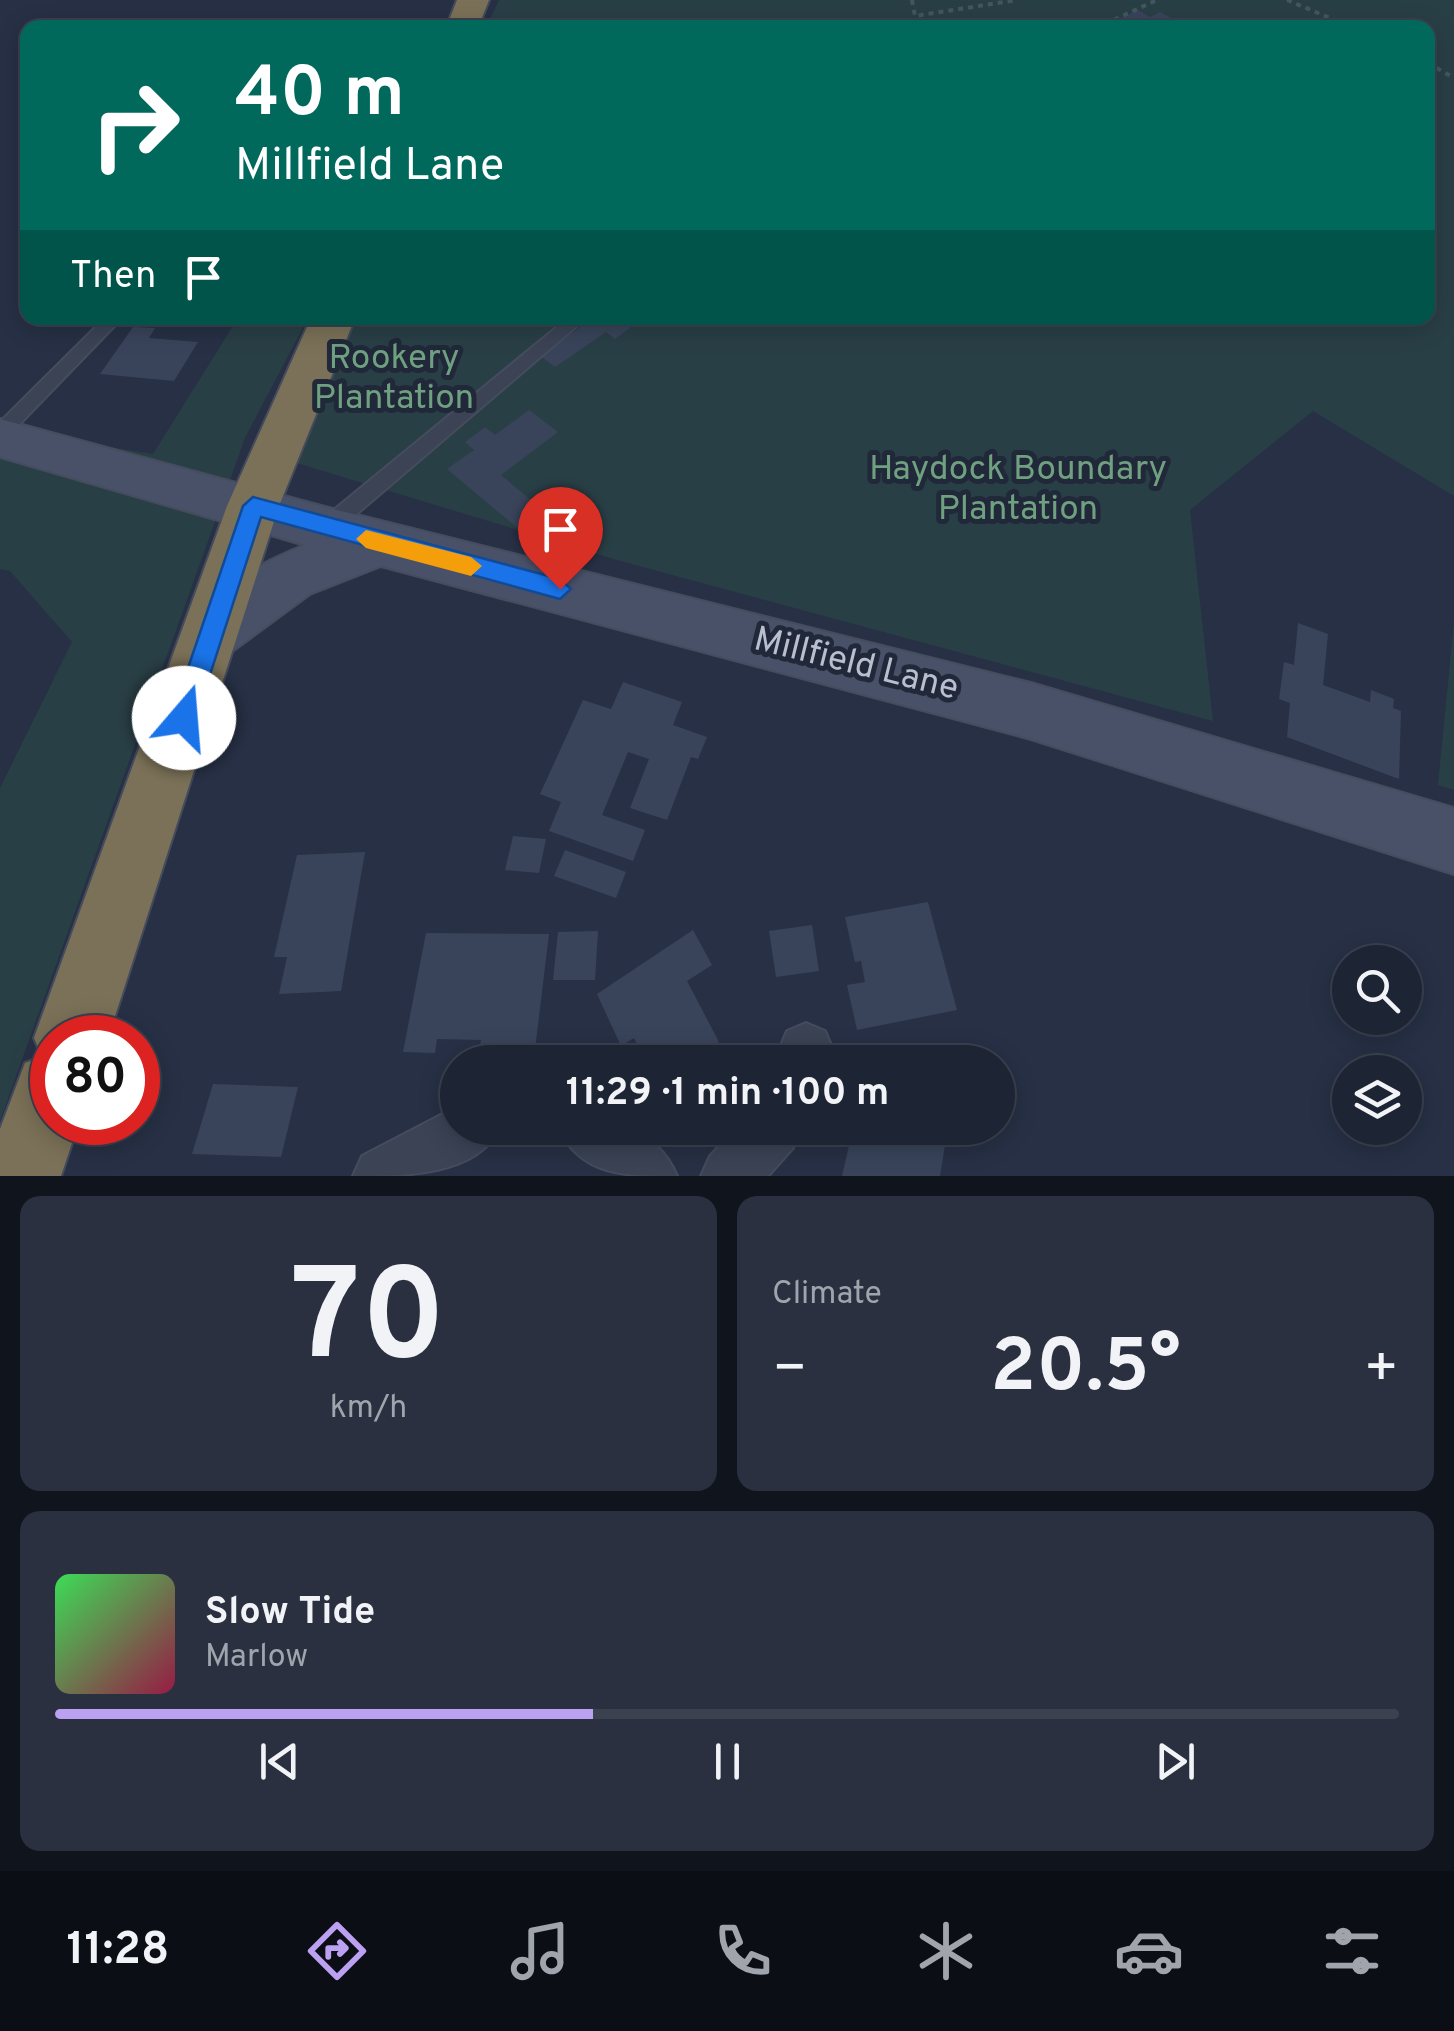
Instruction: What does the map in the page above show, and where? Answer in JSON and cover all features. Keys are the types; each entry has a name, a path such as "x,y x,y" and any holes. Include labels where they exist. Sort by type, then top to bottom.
{"highway":[{"path":"79,1015 253,506 330,325"},
{"path":"22,1176 33,1145"}],"street":[{"name":"Millfield Lane","path":"0,436 325,529 1031,711 1454,841"},
{"path":"212,634 294,572 338,554 382,543"},
{"path":"382,1176 440,1144"},
{"path":"608,1145 648,1176"},
{"path":"730,1176 758,1145"}],"lane":[{"path":"0,436 107,325"},
{"path":"325,529 570,325"}],"path":[{"path":"912,0 915,16 1017,0"},
{"path":"1113,20 1157,0"},
{"path":"1287,0 1335,20"}],"green space":[{"name":"Haydock Boundary Plantation","path":"499,0 1454,0 1454,496 1313,411 1190,510 1213,721 617,560 290,461 352,325 1435,325 1435,20 489,20"},
{"path":"234,325 304,325 245,438 38,1015 30,1015 30,1037 0,1121 0,788 72,642 10,571 0,569 0,430 153,454"},
{"path":"1454,622 1454,790 1438,785"}],"building":[{"path":"1138,10 1150,17 1160,12 1175,20 1117,20"},
{"path":"584,325 634,325 615,339 606,332 555,367 539,355"},
{"path":"133,327 155,328 149,338 198,342 174,381 100,374"},
{"path":"529,410 558,432 501,475 545,512 521,531 447,469 474,450 465,442 485,427 495,435"},
{"path":"1298,623 1328,634 1323,685 1370,702 1371,690 1394,699 1393,708 1401,711 1399,779 1287,737 1290,703 1279,699 1284,662 1294,665"},
{"path":"623,682 682,702 673,725 707,737 698,759 691,757 667,820 630,808 649,759 628,752 602,815 645,830 633,861 549,831 561,802 540,794 583,700 611,709"},
{"path":"513,836 546,839 539,873 505,870"},
{"path":"565,850 626,872 616,898 554,876"},
{"path":"365,852 341,991 279,994 287,957 274,957 297,855"},
{"path":"928,902 957,1010 857,1030 847,985 865,982 861,961 855,962 845,917"},
{"path":"812,925 819,971 776,977 769,931"},
{"path":"693,930 712,965 687,981 719,1042 638,1045 634,1038 621,1045 597,994"},
{"path":"598,931 595,980 553,980 558,932"},
{"path":"426,933 549,934 536,1045 480,1045 481,1040 437,1039 435,1053 403,1052"},
{"path":"213,1084 298,1087 281,1157 192,1154"},
{"path":"849,1145 945,1145 940,1176 842,1176"}],"slow traffic":[{"path":"366,539 471,566"}],"route":[{"path":"184,718 253,506 325,529 560,589"}],"park label":[{"name":"Rookery Plantation","path":"394,379"}]}
